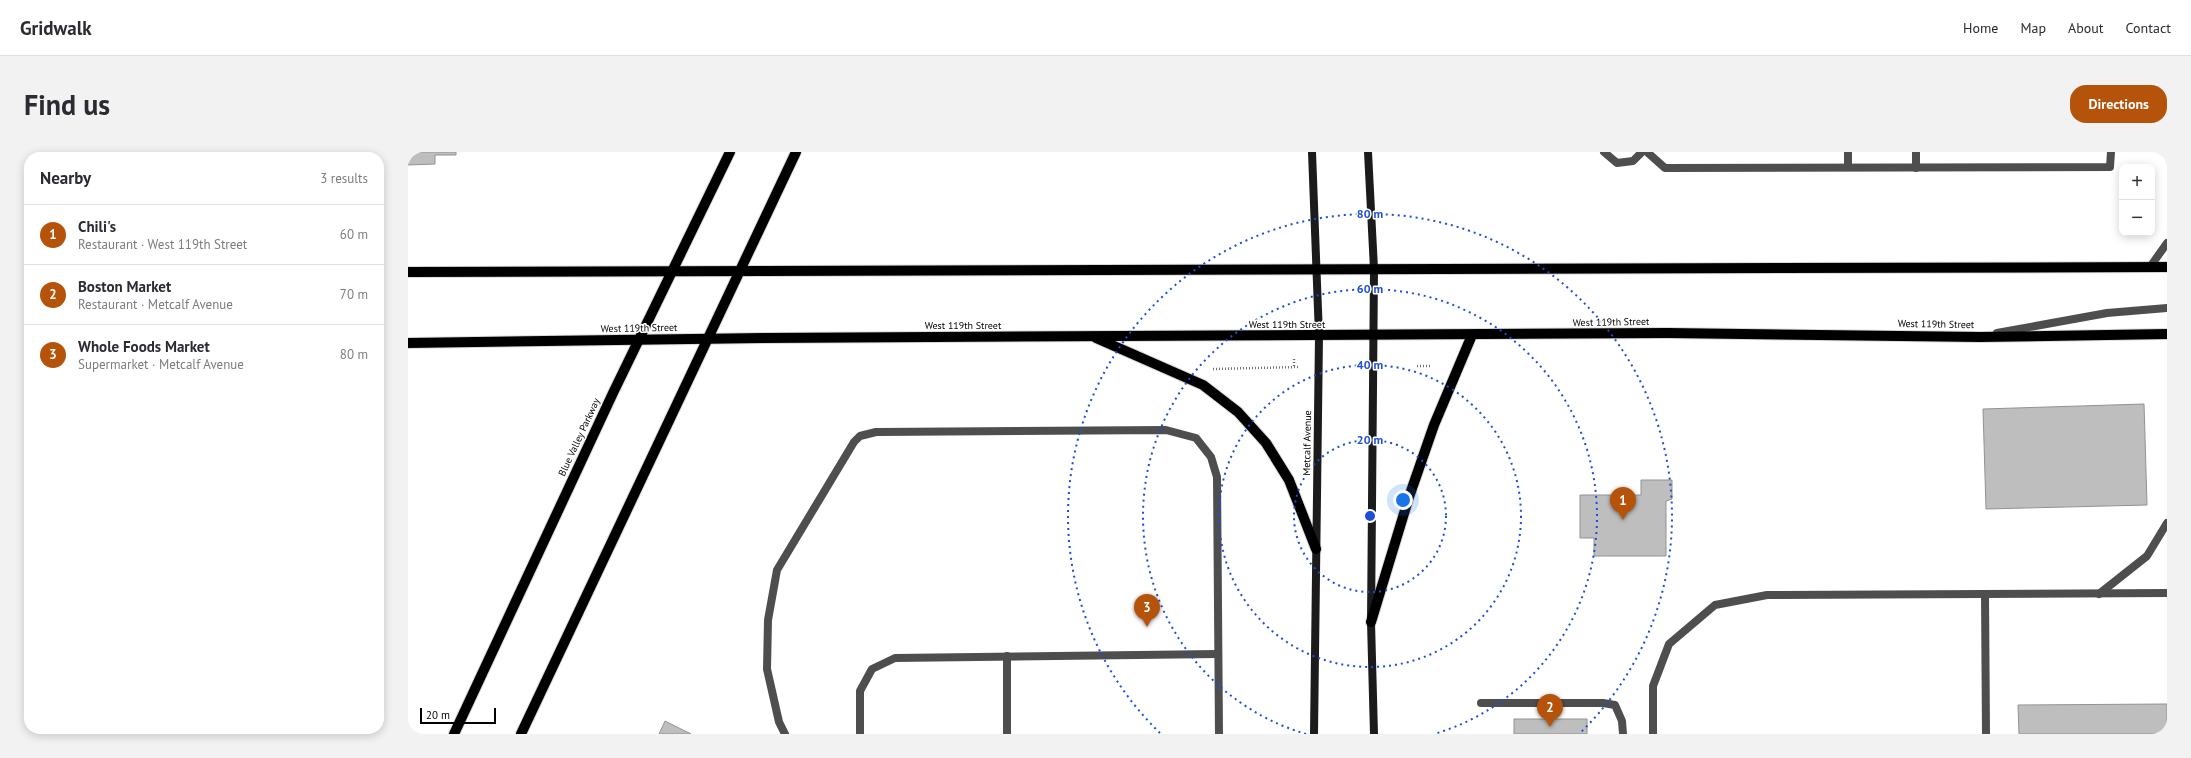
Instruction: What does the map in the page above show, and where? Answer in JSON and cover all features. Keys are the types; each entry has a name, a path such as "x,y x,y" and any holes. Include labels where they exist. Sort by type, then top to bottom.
{"main road":[{"name":"Blue Valley Parkway","path":"454,734 638,340 730,152"},
{"path":"521,734 796,152"},
{"name":"Metcalf Avenue","path":"1312,152 1319,336 1314,734"},
{"path":"1368,152 1374,268 1371,622 1374,734"},
{"path":"408,272 739,272 1317,268 2167,267"},
{"name":"West 119th Street","path":"408,343 1092,336 1373,336 1676,333 1980,336 2167,334"},
{"path":"1371,622 1409,497 1434,425 1472,335"},
{"path":"1092,336 1203,385 1238,412 1266,443 1289,480 1316,549"}],"lane":[{"path":"1604,152 1617,163 1633,161 1642,152"},
{"path":"1647,152 1665,168 2110,167 2111,152"},
{"path":"1848,152 1848,167"},
{"path":"1916,152 1916,168"},
{"path":"2150,267 2167,243"},
{"path":"1980,336 2107,313 2167,308"},
{"path":"785,734 779,722 767,668 768,620 777,570 854,442 860,436 876,432 1166,430 1196,438 1211,457 1217,477 1219,734"},
{"path":"2099,594 2147,556 2167,523"},
{"path":"1653,734 1653,686 1669,644 1715,605 1767,595 2167,593"},
{"path":"1985,594 1986,734"},
{"path":"860,734 860,691 872,669 895,658 1218,654"},
{"path":"1007,656 1007,734"},
{"path":"1481,703 1604,702 1615,706 1622,721 1623,734"}],"path":[{"path":"1294,359 1294,367"},
{"path":"1417,366 1431,366"},
{"path":"1211,372 1213,368 1298,367"}],"building":[{"path":"408,152 456,152 456,155 435,155 435,164 408,165"},
{"path":"2144,404 2147,505 1986,509 1983,409"},
{"path":"1641,480 1672,480 1672,499 1666,501 1666,556 1594,556 1594,538 1580,538 1580,495 1641,495"},
{"path":"2167,704 2167,734 2019,734 2018,705"},
{"path":"1514,719 1587,719 1587,734 1514,734"},
{"path":"665,721 691,734 659,734"}],"place":[{"name":"Chili's","path":"1623,520"},
{"name":"Whole Foods Market","path":"1147,627"},
{"name":"Boston Market","path":"1550,727"}]}
